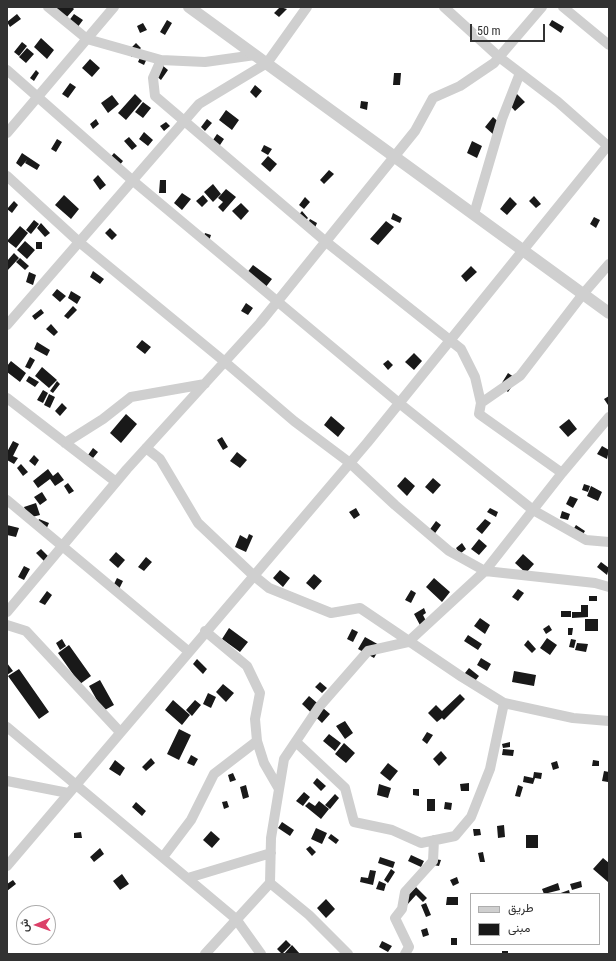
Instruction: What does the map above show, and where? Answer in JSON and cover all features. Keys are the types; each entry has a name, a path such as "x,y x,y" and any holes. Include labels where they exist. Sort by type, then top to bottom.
{"street":[{"path":"48,7 87,39 161,60 205,62 255,55"},
{"path":"7,133 114,7"},
{"path":"189,7 609,313"},
{"path":"7,325 199,104 267,64 307,7"},
{"path":"7,866 205,631 350,463 608,146 558,102 499,57 444,7"},
{"path":"7,612 116,482 278,301 415,131 433,98 460,86 494,63 542,7"},
{"path":"563,7 609,45"},
{"path":"161,60 153,78 155,96 185,120 325,241 461,349 475,377 480,403 479,414 562,473"},
{"path":"7,70 132,180 399,404 533,510 586,540 609,542"},
{"path":"474,214 502,118 520,73"},
{"path":"7,176 79,242 294,421 350,463 395,505 450,551 485,571 595,583 609,587"},
{"path":"480,403 520,376 583,294 609,264"},
{"path":"65,443 103,419 132,397 205,384"},
{"path":"7,398 116,482"},
{"path":"204,954 270,883 271,838 284,759 319,707 368,651 408,642 485,571 562,473 609,417"},
{"path":"146,448 160,459 198,523 253,575 269,588 331,613 360,608 462,678 504,702 572,718 609,721"},
{"path":"7,500 61,547 188,652"},
{"path":"7,625 26,631 120,732"},
{"path":"205,631 247,666 260,693 255,719 257,741 264,764 279,789"},
{"path":"296,742 345,788 354,822 392,830 421,843 455,836 471,817 490,769 504,702"},
{"path":"7,727 236,919 261,954"},
{"path":"163,857 191,820 214,774 257,741"},
{"path":"7,781 68,793"},
{"path":"405,954 409,947 395,918 402,909 405,892 433,861 434,840"},
{"path":"188,878 271,853"},
{"path":"270,883 309,915 348,954"}],"building":[{"path":"58,7 72,7 74,9 66,18 56,9"},
{"path":"280,7 287,9 279,17 274,13"},
{"path":"17,14 21,19 10,27 7,22"},
{"path":"74,14 83,20 77,28 68,22"},
{"path":"167,20 172,23 165,35 160,32"},
{"path":"552,20 564,27 561,33 549,25"},
{"path":"143,23 147,30 140,33 137,26"},
{"path":"41,38 54,50 47,59 34,47"},
{"path":"22,42 27,46 19,56 14,52"},
{"path":"136,43 141,48 132,57 127,52"},
{"path":"27,48 34,54 26,63 19,57"},
{"path":"143,51 149,54 144,65 138,62"},
{"path":"90,59 100,68 92,77 82,68"},
{"path":"162,65 168,70 161,80 155,75"},
{"path":"36,70 39,73 34,81 30,78"},
{"path":"394,73 401,73 400,85 393,85"},
{"path":"70,83 76,87 68,98 62,94"},
{"path":"255,85 262,91 256,98 250,92"},
{"path":"516,93 525,102 515,111 507,102"},
{"path":"135,94 142,101 126,120 118,113"},
{"path":"112,95 119,104 108,113 101,103"},
{"path":"361,101 368,102 367,110 360,108"},
{"path":"143,102 151,108 143,118 135,112"},
{"path":"226,110 239,120 232,130 219,120"},
{"path":"493,117 502,125 494,135 485,127"},
{"path":"96,119 99,124 93,129 90,124"},
{"path":"207,119 212,123 205,131 201,127"},
{"path":"166,122 170,126 164,131 160,126"},
{"path":"144,132 153,140 148,146 139,139"},
{"path":"217,134 224,139 218,148 211,143"},
{"path":"129,137 137,146 132,150 124,141"},
{"path":"57,139 62,142 56,152 51,149"},
{"path":"472,141 482,146 477,158 467,153"},
{"path":"264,145 272,149 268,155 261,151"},
{"path":"22,153 40,165 37,170 25,163 27,160 21,167 16,163"},
{"path":"114,153 123,161 119,166 110,158"},
{"path":"268,156 277,164 270,172 261,164"},
{"path":"329,170 334,174 324,184 320,180"},
{"path":"98,175 106,185 100,190 93,180"},
{"path":"160,180 166,180 166,193 159,193"},
{"path":"213,184 221,194 213,202 204,192"},
{"path":"226,189 236,197 223,212 218,207 223,202 218,198"},
{"path":"182,193 191,199 182,210 174,203"},
{"path":"64,195 79,209 71,219 55,205"},
{"path":"203,195 208,201 202,207 196,201"},
{"path":"534,196 541,204 536,208 529,201"},
{"path":"305,197 310,202 304,209 299,205"},
{"path":"510,197 517,204 507,215 500,209"},
{"path":"14,201 18,205 12,213 7,209"},
{"path":"241,203 249,211 241,220 232,211"},
{"path":"302,211 308,218 304,222 298,216"},
{"path":"393,213 402,218 400,223 391,219"},
{"path":"594,217 600,220 596,228 590,224"},
{"path":"310,219 317,223 314,230 306,226"},
{"path":"34,220 39,224 31,234 26,230"},
{"path":"386,221 394,227 378,245 370,239"},
{"path":"41,223 50,233 45,237 37,228"},
{"path":"20,226 28,233 16,248 7,241"},
{"path":"110,228 117,235 112,240 105,233"},
{"path":"205,233 211,235 209,241 203,239"},
{"path":"25,241 35,250 27,259 17,250"},
{"path":"36,242 42,242 42,249 36,249"},
{"path":"14,253 19,258 7,271 7,261"},
{"path":"20,258 29,266 25,270 16,262"},
{"path":"253,265 272,279 265,288 246,274"},
{"path":"471,266 477,272 466,282 461,276"},
{"path":"93,271 104,279 100,284 90,277"},
{"path":"29,272 36,275 33,285 26,282"},
{"path":"57,289 66,296 60,302 52,295"},
{"path":"71,291 81,297 77,304 68,298"},
{"path":"246,303 253,308 248,315 241,311"},
{"path":"73,306 77,310 68,319 64,316"},
{"path":"41,309 44,313 35,320 32,316"},
{"path":"51,324 58,332 54,336 46,329"},
{"path":"142,340 151,347 145,354 136,347"},
{"path":"37,342 50,350 47,356 34,349"},
{"path":"414,353 422,361 414,370 405,362"},
{"path":"30,357 35,360 30,369 25,367"},
{"path":"388,360 393,365 388,370 383,364"},
{"path":"11,361 26,373 20,382 7,372 7,366"},
{"path":"42,367 57,380 49,388 35,376"},
{"path":"508,373 517,379 508,392 500,386"},
{"path":"29,376 39,382 35,387 26,381"},
{"path":"57,381 60,384 53,393 50,391"},
{"path":"43,390 48,393 43,403 37,400"},
{"path":"49,394 55,397 50,408 44,405"},
{"path":"609,396 609,404 608,405 604,399"},
{"path":"62,403 67,408 60,416 55,411"},
{"path":"126,414 137,424 121,443 110,433"},
{"path":"331,416 345,428 338,437 324,425"},
{"path":"569,419 577,429 568,437 559,427"},
{"path":"222,437 228,447 223,450 217,440"},
{"path":"13,441 19,444 13,456 18,458 14,464 7,460 7,452"},
{"path":"602,446 609,450 607,459 597,454"},
{"path":"93,448 98,452 93,458 88,455"},
{"path":"237,452 247,460 240,468 230,461"},
{"path":"34,455 39,460 35,466 29,461"},
{"path":"21,464 28,472 23,476 17,468"},
{"path":"48,469 53,476 58,472 64,480 55,486 50,479 38,488 33,481"},
{"path":"405,477 415,486 407,496 397,486"},
{"path":"433,478 441,485 433,494 425,487"},
{"path":"68,483 74,491 69,494 64,486"},
{"path":"584,484 590,486 588,492 582,490"},
{"path":"591,486 602,492 598,501 587,496"},
{"path":"42,492 47,500 40,505 34,497"},
{"path":"570,496 578,499 573,508 566,504"},
{"path":"36,503 40,515 28,518 24,507"},
{"path":"356,508 360,515 354,519 349,512"},
{"path":"490,508 498,512 496,517 487,512"},
{"path":"562,511 570,514 568,520 560,518"},
{"path":"39,519 49,523 45,532 35,528"},
{"path":"485,519 491,523 482,534 476,529"},
{"path":"436,521 441,525 433,536 428,532"},
{"path":"7,525 19,528 16,537 7,535"},
{"path":"576,525 585,531 582,536 573,530"},
{"path":"249,534 253,536 246,552 235,547 240,535 247,539"},
{"path":"479,539 487,546 479,555 471,549"},
{"path":"462,543 466,549 460,554 456,548"},
{"path":"41,549 48,556 44,561 36,553"},
{"path":"116,552 125,560 118,568 109,560"},
{"path":"523,554 534,564 526,573 515,563"},
{"path":"146,557 152,562 144,571 138,567"},
{"path":"601,562 609,568 607,575 597,567"},
{"path":"24,566 30,569 24,580 18,577"},
{"path":"280,570 290,578 283,587 273,578"},
{"path":"314,574 322,581 314,590 306,583"},
{"path":"117,578 123,581 118,591 112,588"},
{"path":"434,578 450,592 442,602 426,587"},
{"path":"518,589 524,593 518,601 512,597"},
{"path":"411,590 416,593 411,603 405,600"},
{"path":"47,591 52,595 45,605 39,602"},
{"path":"589,596 597,596 597,601 589,601"},
{"path":"581,605 588,605 588,617 572,618 572,612 581,612"},
{"path":"424,608 426,613 423,615 427,623 421,627 414,614"},
{"path":"561,611 571,611 571,617 561,617"},
{"path":"480,618 490,625 485,634 474,626"},
{"path":"585,619 598,619 598,631 585,631"},
{"path":"549,625 552,630 546,634 543,629"},
{"path":"229,628 248,642 240,652 222,639"},
{"path":"568,628 573,628 572,635 568,635"},
{"path":"352,629 358,632 353,642 347,639"},
{"path":"468,635 482,644 478,650 464,641"},
{"path":"365,637 381,646 374,658 358,649"},
{"path":"547,638 557,645 550,655 540,648"},
{"path":"62,639 66,646 60,650 56,643"},
{"path":"571,639 576,640 574,648 569,647"},
{"path":"528,640 536,649 532,653 524,645"},
{"path":"577,643 588,644 586,652 575,650"},
{"path":"69,645 91,676 80,684 58,653"},
{"path":"481,658 491,664 487,671 477,665"},
{"path":"197,659 207,669 203,674 193,664"},
{"path":"7,663 13,671 7,675"},
{"path":"469,668 479,676 471,686 461,678"},
{"path":"19,669 49,712 39,719 8,676"},
{"path":"514,671 536,675 534,686 512,682"},
{"path":"100,680 114,705 103,711 89,686"},
{"path":"320,682 327,688 322,693 315,687"},
{"path":"223,684 234,693 226,702 216,692"},
{"path":"208,693 216,697 211,708 203,704"},
{"path":"460,694 465,699 444,720 442,718 437,722 428,713 436,705 442,711"},
{"path":"309,696 330,714 322,723 302,704"},
{"path":"173,700 190,715 182,725 165,710"},
{"path":"195,700 201,705 192,716 186,710"},
{"path":"345,721 353,733 345,739 336,726"},
{"path":"179,729 191,735 179,760 167,754"},
{"path":"427,732 433,735 427,744 422,740"},
{"path":"329,734 341,743 335,751 323,741"},
{"path":"510,742 510,747 503,748 502,744"},
{"path":"344,743 355,753 346,763 335,754"},
{"path":"503,749 514,750 513,756 502,755"},
{"path":"441,751 447,758 439,766 433,759"},
{"path":"191,755 198,759 194,766 187,763"},
{"path":"151,758 155,763 146,771 142,767"},
{"path":"115,760 125,768 120,776 109,769"},
{"path":"593,760 599,761 599,766 592,766"},
{"path":"557,761 559,768 553,770 551,763"},
{"path":"388,763 398,771 390,781 380,773"},
{"path":"604,771 609,772 608,782 602,781"},
{"path":"534,772 542,773 541,779 535,778 533,784 523,782 524,776 533,778"},
{"path":"233,773 236,780 230,782 228,775"},
{"path":"317,778 326,786 321,791 313,783"},
{"path":"469,783 469,791 461,791 460,784"},
{"path":"379,784 391,788 388,798 377,795"},
{"path":"246,785 249,797 243,799 240,787"},
{"path":"518,785 523,787 520,797 515,796"},
{"path":"413,789 419,789 419,796 413,795"},
{"path":"304,792 310,797 303,806 296,801"},
{"path":"335,794 339,798 330,809 325,805"},
{"path":"427,799 435,799 435,811 427,811"},
{"path":"227,801 229,807 224,809 222,802"},
{"path":"319,801 329,809 321,819 305,806 309,802 315,806"},
{"path":"136,802 146,811 142,816 132,807"},
{"path":"445,802 452,803 451,810 444,809"},
{"path":"282,822 294,830 290,836 278,828"},
{"path":"504,825 505,837 498,838 497,826"},
{"path":"316,828 327,833 322,844 311,839"},
{"path":"473,829 480,829 481,835 474,836"},
{"path":"211,831 220,839 212,848 203,840"},
{"path":"81,832 82,838 74,838 74,833"},
{"path":"331,834 339,840 336,844 328,838"},
{"path":"526,835 538,835 538,848 526,848"},
{"path":"310,846 316,852 312,856 306,849"},
{"path":"100,848 104,854 94,862 90,857"},
{"path":"483,852 485,862 480,862 478,853"},
{"path":"411,855 424,861 421,867 408,861"},
{"path":"380,857 395,862 393,868 378,863"},
{"path":"603,858 609,863 608,882 593,869"},
{"path":"434,859 441,860 439,866 433,865"},
{"path":"391,869 395,872 388,883 384,880"},
{"path":"370,870 376,871 373,885 360,882 361,877 368,878"},
{"path":"122,874 129,884 120,890 113,881"},
{"path":"457,877 459,883 453,886 450,880"},
{"path":"13,880 16,884 7,891 7,884"},
{"path":"379,881 386,884 384,891 376,889"},
{"path":"581,881 582,887 572,890 570,884"},
{"path":"558,883 560,890 544,893 542,889"},
{"path":"416,887 427,898 423,902 416,895 407,905 403,900"},
{"path":"569,890 570,893 561,893"},
{"path":"447,897 458,897 458,905 446,905"},
{"path":"326,899 335,909 326,918 317,908"},
{"path":"426,903 431,915 426,917 421,905"},
{"path":"427,928 429,935 423,937 421,930"},
{"path":"451,938 457,938 457,945 451,945"},
{"path":"286,940 291,945 282,954 277,949"},
{"path":"382,941 392,946 388,952 379,947"},
{"path":"292,945 300,954 284,954"},
{"path":"502,951 508,951 508,954 502,954"}]}
